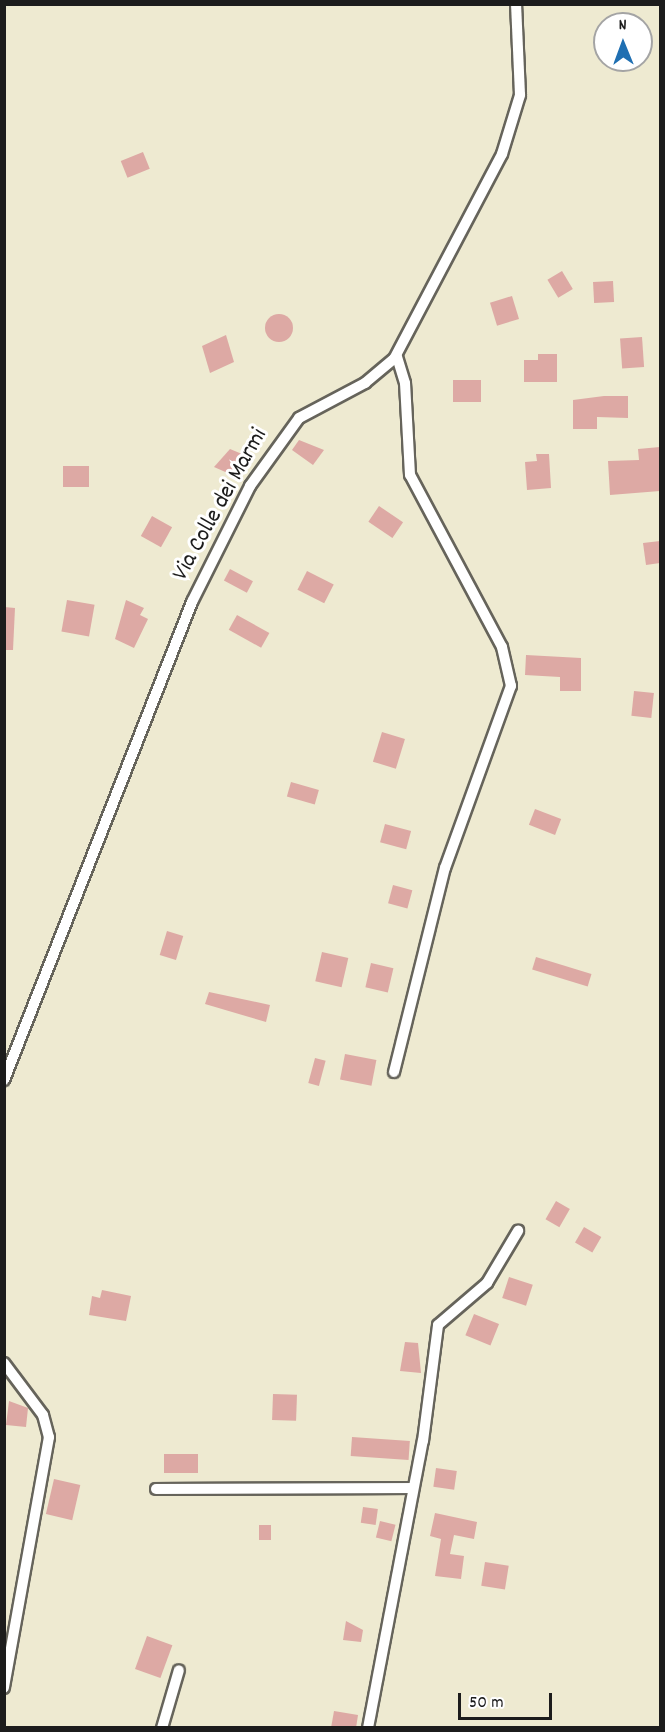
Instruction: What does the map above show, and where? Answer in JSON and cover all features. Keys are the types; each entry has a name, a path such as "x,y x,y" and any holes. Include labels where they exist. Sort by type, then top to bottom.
{"street":[{"name":"Via Colle dei Marmi","path":"4,1080 192,602 250,486 299,418 365,383 397,356 512,131 520,87 516,4"},
{"path":"394,1072 445,868 511,690 502,647 410,475 405,383 397,356"},
{"path":"368,1728 414,1488 438,1325 487,1283 518,1231"},
{"path":"4,1363 43,1415 49,1437 4,1688"},
{"path":"156,1489 414,1488"},
{"path":"162,1728 179,1670"}],"building":[{"path":"143,152 150,169 127,178 121,161"},
{"path":"562,271 573,289 558,298 547,280"},
{"path":"613,281 614,302 594,303 593,282"},
{"path":"512,296 519,319 497,326 490,303"},
{"path":"279,314 289,318 293,328 289,338 279,342 269,338 265,328 269,318"},
{"path":"226,335 234,362 210,373 202,346"},
{"path":"642,337 644,367 622,368 620,339"},
{"path":"538,354 557,354 557,382 524,382 524,360 538,360"},
{"path":"453,380 481,380 481,402 453,402"},
{"path":"628,396 628,418 597,417 597,429 573,429 573,400"},
{"path":"299,440 324,450 313,465 292,450"},
{"path":"660,447 660,491 610,495 608,461 639,460 638,449"},
{"path":"230,449 242,454 230,474 214,467"},
{"path":"536,454 549,454 551,488 527,490 525,462 537,461"},
{"path":"63,466 89,466 89,487 63,487"},
{"path":"379,506 403,522 392,538 368,522"},
{"path":"152,516 172,527 161,547 141,536"},
{"path":"660,541 660,563 646,565 643,543"},
{"path":"230,569 253,581 247,593 224,580"},
{"path":"307,571 334,585 324,603 297,590"},
{"path":"67,600 95,605 89,636 61,632"},
{"path":"126,600 144,608 140,615 148,619 134,648 115,639"},
{"path":"4,607 15,608 13,650 4,650"},
{"path":"237,615 269,633 261,648 229,630"},
{"path":"526,655 581,658 581,691 560,691 560,677 525,675"},
{"path":"634,691 654,693 651,718 631,716"},
{"path":"382,732 405,739 396,769 373,762"},
{"path":"291,782 319,790 315,804 287,796"},
{"path":"535,809 561,819 555,835 529,825"},
{"path":"385,824 411,831 406,849 380,842"},
{"path":"393,885 412,890 407,909 388,903"},
{"path":"167,931 183,936 176,960 160,955"},
{"path":"322,952 348,958 342,987 315,981"},
{"path":"536,957 591,974 588,986 532,969"},
{"path":"371,963 393,968 388,993 365,987"},
{"path":"209,992 270,1005 266,1022 205,1004"},
{"path":"345,1054 376,1060 371,1086 340,1080"},
{"path":"315,1058 326,1061 319,1086 308,1083"},
{"path":"556,1201 570,1209 559,1227 546,1219"},
{"path":"584,1227 601,1237 592,1253 575,1243"},
{"path":"509,1277 533,1285 526,1306 502,1298"},
{"path":"102,1290 131,1296 126,1321 89,1315 92,1296 100,1298"},
{"path":"474,1314 499,1324 490,1345 465,1335"},
{"path":"405,1342 418,1343 421,1373 400,1371"},
{"path":"273,1394 297,1395 296,1421 272,1420"},
{"path":"9,1401 28,1408 26,1427 6,1425"},
{"path":"352,1437 410,1441 409,1460 351,1456"},
{"path":"164,1454 198,1454 198,1473 164,1473"},
{"path":"436,1468 457,1471 454,1490 433,1487"},
{"path":"54,1479 80,1485 72,1520 46,1514"},
{"path":"363,1507 378,1509 376,1525 361,1523"},
{"path":"435,1513 477,1522 474,1539 454,1535 450,1554 464,1556 461,1579 435,1576 441,1539 430,1536"},
{"path":"380,1521 396,1525 391,1541 376,1537"},
{"path":"259,1525 271,1525 271,1540 259,1540"},
{"path":"485,1562 509,1566 505,1589 481,1586"},
{"path":"346,1621 363,1630 361,1642 343,1640"},
{"path":"147,1636 172,1645 160,1678 135,1669"},
{"path":"334,1711 358,1715 356,1728 331,1728"}]}
